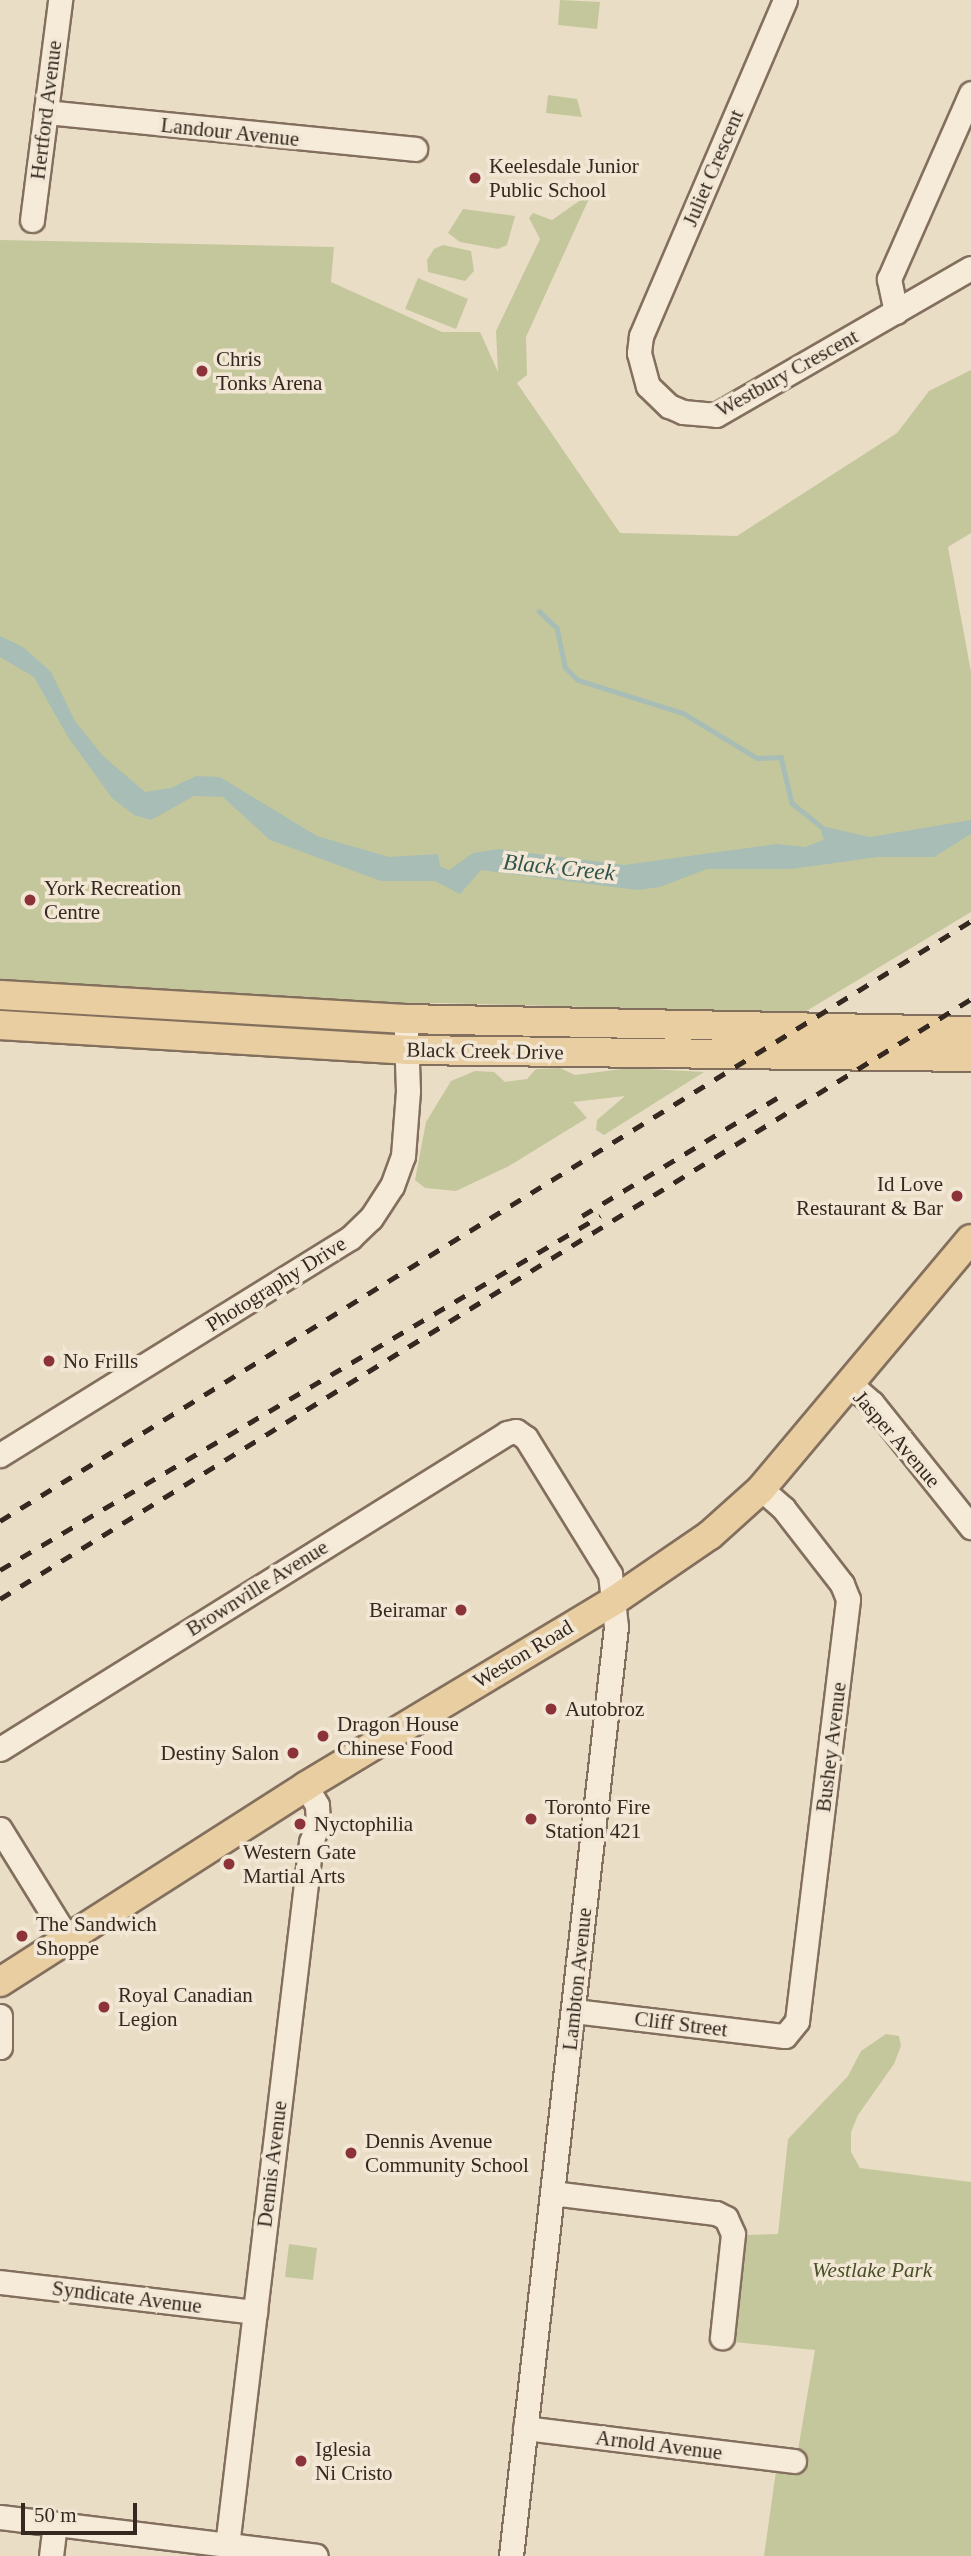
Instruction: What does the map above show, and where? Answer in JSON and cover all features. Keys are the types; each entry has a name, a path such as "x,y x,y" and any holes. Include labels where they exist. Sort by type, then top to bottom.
{"main road":[{"name":"Black Creek Drive","path":"0,995 404,1019 971,1031"},
{"name":"Black Creek Drive","path":"0,1025 408,1050 971,1057"},
{"name":"Weston Road","path":"0,1982 306,1786 615,1600 710,1535 761,1489 971,1239"}],"street":[{"name":"Hertford Avenue","path":"32,220 60,0"},
{"name":"Juliet Crescent","path":"641,336 785,0"},
{"path":"896,312 890,279 971,93"},
{"name":"Landour Avenue","path":"46,112 415,149"},
{"name":"Westbury Crescent","path":"641,336 641,367 655,395 683,412 706,416 740,404 971,268"},
{"name":"Photography Drive","path":"0,1455 339,1245 371,1219 392,1186 403,1156 408,1050 404,1019"},
{"name":"Jasper Avenue","path":"850,1384 872,1402 971,1527"},
{"name":"Lambton Avenue","path":"511,2556 574,2011 615,1600 610,1574 526,1438 516,1431"},
{"name":"Brownville Avenue","path":"0,1749 516,1431"},
{"name":"Bushey Avenue","path":"761,1489 783,1507 842,1584 848,1599 797,2021 789,2034"},
{"name":"Dennis Avenue","path":"227,2546 311,1842 318,1824 317,1805 306,1786"},
{"path":"0,1829 68,1940"},
{"name":"Cliff Street","path":"574,2011 789,2034"},
{"path":"0,2016 0,2048"},
{"path":"552,2193 716,2213 726,2218 733,2234 722,2337"},
{"name":"Syndicate Avenue","path":"0,2282 255,2312"},
{"name":"Arnold Avenue","path":"525,2428 794,2461"},
{"path":"0,2517 316,2556"},
{"path":"51,2556 55,2524"}],"green space":[{"path":"560,0 600,2 597,29 558,25"},
{"path":"548,95 577,99 582,117 546,113"},
{"path":"592,192 526,337 527,375 517,383 620,533 737,536 897,433 929,391 971,370 971,533 948,547 971,672 971,912 803,1013 440,1003 361,1007 0,985 0,240 334,247 331,282 442,332 480,332 498,372 496,331 540,239 529,218 533,213 552,220"},
{"path":"463,209 515,216 507,245 498,249 460,242 448,233"},
{"path":"443,245 471,251 474,271 465,281 428,272 427,260 434,249"},
{"path":"418,278 468,299 456,329 405,309"},
{"path":"560,1068 575,1075 630,1068 704,1072 604,1135 596,1130 597,1120 625,1096 573,1102 587,1118 509,1166 456,1191 425,1188 415,1180 426,1122 451,1081 475,1071 494,1072 505,1082 527,1079 536,1069"},
{"name":"Westlake Park","path":"886,2034 899,2036 901,2046 894,2064 858,2115 851,2132 851,2152 860,2168 971,2182 971,2556 764,2556 776,2471 794,2473 815,2350 734,2342 747,2235 778,2234 788,2139 848,2076 861,2051"},
{"path":"289,2244 317,2248 313,2280 285,2277"}],"water":[{"name":"Black Creek","path":"0,636 23,647 51,672 75,721 103,756 145,792 171,788 196,776 220,777 317,836 389,857 438,854 440,866 449,870 473,853 499,849 624,865 777,844 805,847 824,840 821,831 826,827 870,837 971,820 971,834 934,857 878,857 791,869 707,869 660,887 637,890 481,870 460,894 435,881 381,881 270,840 223,797 194,796 151,820 134,815 112,798 68,737 34,677 0,657"}],"waterway":[{"path":"539,611 557,628 565,667 578,680 683,713 757,758 781,757 792,803 828,832"}],"railway":[{"path":"0,1521 971,921"},
{"path":"0,1599 971,999"},
{"path":"582,1216 780,1096"},
{"path":"0,1570 600,1216"}],"place":[{"name":"Keelesdale Junior Public School","path":"475,178"},
{"name":"Chris Tonks Arena","path":"202,371"},
{"name":"York Recreation Centre","path":"30,900"},
{"name":"Id Love Restaurant & Bar","path":"957,1196"},
{"name":"No Frills","path":"49,1361"},
{"name":"Beiramar","path":"461,1610"},
{"name":"Autobroz","path":"551,1709"},
{"name":"Dragon House Chinese Food","path":"323,1736"},
{"name":"Destiny Salon","path":"293,1753"},
{"name":"Toronto Fire Station 421","path":"531,1819"},
{"name":"Nyctophilia","path":"300,1824"},
{"name":"Western Gate Martial Arts","path":"229,1864"},
{"name":"The Sandwich Shoppe","path":"22,1936"},
{"name":"Royal Canadian Legion","path":"104,2007"},
{"name":"Dennis Avenue Community School","path":"351,2153"},
{"name":"Iglesia Ni Cristo","path":"301,2461"}]}
